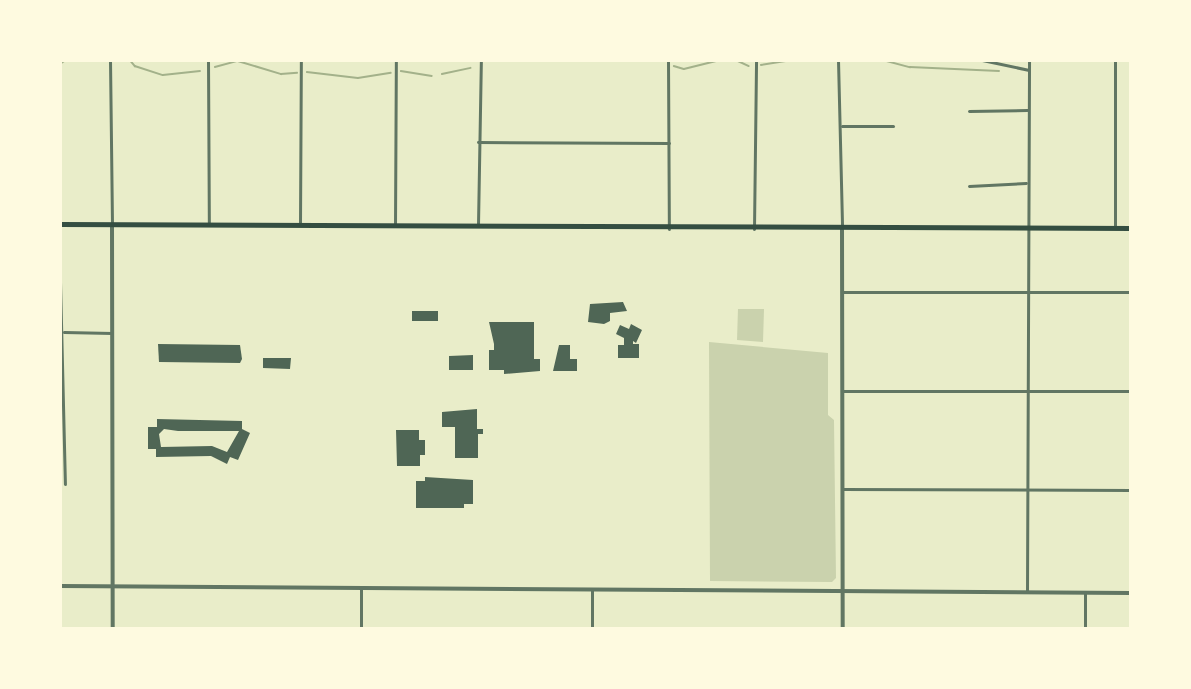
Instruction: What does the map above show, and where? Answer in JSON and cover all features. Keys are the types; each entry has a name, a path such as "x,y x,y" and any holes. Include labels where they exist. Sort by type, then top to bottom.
{"main road":[{"path":"60,224 478,225 669,229 1131,228"}],"street":[{"path":"110,60 113,629"},
{"path":"208,60 209,224"},
{"path":"300,225 301,60"},
{"path":"395,226 396,60"},
{"path":"478,225 480,60"},
{"path":"668,60 669,229"},
{"path":"754,229 756,60"},
{"path":"838,60 842,126 843,629"},
{"path":"982,60 1029,70"},
{"path":"1027,592 1026,183 1029,60"},
{"path":"1114,228 1115,60"},
{"path":"969,111 1027,110"},
{"path":"842,126 893,126"},
{"path":"478,142 669,143"},
{"path":"969,186 1026,183"},
{"path":"60,282 64,332 61,372 65,484"},
{"path":"842,291 1131,292"},
{"path":"64,332 112,333"},
{"path":"842,391 1131,391"},
{"path":"842,489 1131,489"},
{"path":"60,586 1131,593"},
{"path":"361,588 361,629"},
{"path":"592,589 592,629"},
{"path":"1085,593 1085,629"}],"green space":[{"path":"738,309 764,309 763,342 737,340"},
{"path":"709,342 828,353 828,415 834,420 836,578 832,582 710,581"}],"building":[{"path":"623,302 627,311 610,313 610,321 604,324 588,322 590,304"},
{"path":"412,311 438,311 438,321 412,321"},
{"path":"489,322 534,322 534,359 540,359 540,371 504,374 504,370 489,370 489,350 494,350 494,344"},
{"path":"631,324 642,330 636,343 633,341 633,344 639,344 639,358 618,358 618,345 624,345 624,338 616,334 620,325 629,329"},
{"path":"158,344 240,345 242,359 240,363 159,362"},
{"path":"559,345 570,345 570,359 577,359 577,371 553,371"},
{"path":"473,355 473,370 449,370 449,356"},
{"path":"263,358 291,358 290,369 263,368"},
{"path":"477,409 477,429 483,429 483,434 478,434 478,458 455,458 455,427 442,427 442,412"},
{"path":"157,419 242,421 242,429 250,433 238,460 230,457 227,464 211,456 156,457 156,449 148,449 148,427 157,427","holes":["164,429 239,431 227,452 212,446 161,447 159,434"]},
{"path":"396,430 419,430 419,440 425,440 425,455 420,455 420,466 397,466"},
{"path":"425,477 473,480 473,504 464,504 464,508 416,508 416,481 425,481"}],"waterway":[{"path":"60,64 66,60"},
{"path":"130,60 135,66 163,75 200,71"},
{"path":"674,66 684,69 720,60"},
{"path":"736,60 749,66"},
{"path":"761,65 792,60"},
{"path":"883,60 910,67 999,71"},
{"path":"215,67 238,61 281,74 297,73"},
{"path":"442,74 470,68"},
{"path":"401,71 432,76"},
{"path":"307,72 358,78 391,73"}]}
